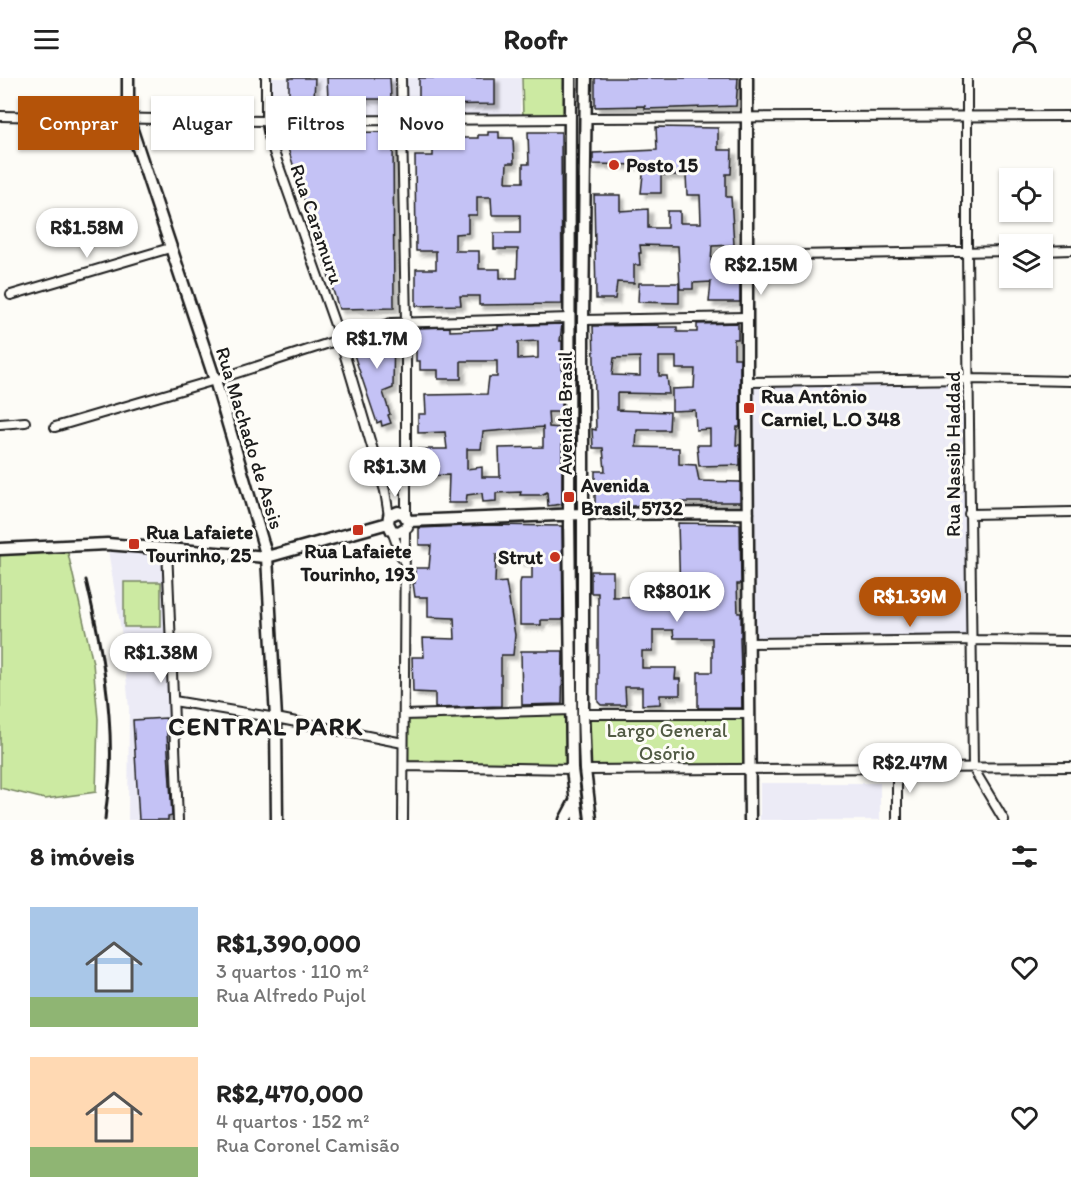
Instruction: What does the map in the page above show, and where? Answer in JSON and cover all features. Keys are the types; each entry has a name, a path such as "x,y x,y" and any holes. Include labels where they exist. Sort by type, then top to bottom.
{"street":[{"name":"Rua Machado de Assis","path":"128,78 128,96"},
{"name":"Rua Caramuru","path":"266,78 266,96"},
{"path":"401,78 401,96"},
{"name":"Avenida Brasil","path":"570,78 569,515 572,769 578,820"},
{"name":"Avenida Brasil","path":"586,78 583,320 583,714 585,770 591,820"},
{"path":"747,78 750,820"},
{"name":"Rua Nassib Haddad","path":"967,78 973,768"},
{"path":"0,116 18,116"},
{"path":"586,118 1071,116"},
{"path":"139,118 266,121"},
{"path":"465,120 569,119"},
{"name":"Rua Machado de Assis","path":"138,150 215,380 267,557 276,718 277,820"},
{"name":"Rua Caramuru","path":"273,150 340,339 385,491 390,523 404,565"},
{"path":"402,150 406,322 403,820"},
{"path":"10,295 170,248"},
{"path":"1053,251 1071,250"},
{"path":"746,256 999,251"},
{"path":"583,320 747,317"},
{"path":"55,427 215,380 391,323 570,318"},
{"path":"747,382 969,379 1071,381"},
{"path":"0,423 25,423"},
{"path":"0,549 107,544 267,557 390,523 398,512 406,522"},
{"path":"969,514 1071,512"},
{"path":"406,522 583,514 748,513"},
{"path":"390,523 399,532 406,522"},
{"path":"167,548 178,820"},
{"path":"748,643 1071,641"},
{"path":"174,701 403,743"},
{"path":"404,715 572,710"},
{"path":"583,714 749,714"},
{"path":"404,766 572,769"},
{"path":"585,770 1071,767"},
{"path":"897,768 897,820"},
{"path":"973,768 1004,820"},
{"path":"565,820 575,801"}],"shaded area":[{"path":"266,78 401,78 401,96 378,96 378,120 366,120 366,96 266,96"},
{"path":"404,78 521,78 520,117 465,117 465,96 404,96"},
{"path":"966,384 972,640 749,643 747,387"},
{"path":"107,544 167,548 178,820 128,820 129,709 123,642"},
{"path":"760,783 880,783 880,820 760,820"}],"green space":[{"path":"522,78 567,78 566,117 523,117"},
{"path":"67,549 93,663 98,719 96,792 45,799 0,788 0,553"},
{"path":"124,582 161,582 161,627 124,627"},
{"path":"572,710 572,769 404,766 404,715"},
{"name":"Largo General Osório","path":"583,714 749,714 751,769 585,770"}],"water":[{"path":"903,591 939,591 939,609 903,610"}],"building":[{"path":"289,78 315,78 314,96 289,96"},
{"path":"327,78 390,78 391,96 366,99 366,96 328,96"},
{"path":"419,78 495,78 495,104 465,104 465,96 419,96"},
{"path":"595,78 738,78 736,106 645,109 645,106 595,107"},
{"path":"656,127 718,128 718,150 732,150 731,174 726,174 726,197 731,197 734,245 712,246 711,263 731,265 730,279 740,280 740,302 709,302 711,282 693,283 693,289 680,289 678,246 640,245 640,265 634,265 634,283 617,282 615,299 596,299 594,195 620,195 620,211 648,209 648,228 667,228 667,211 680,211 680,223 701,223 700,195 687,195 686,175 661,175 661,193 641,193 644,165 593,164 593,153 657,150"},
{"path":"366,132 378,132 378,150 393,150 394,308 339,309 288,150 366,150"},
{"path":"499,132 499,138 513,138 514,163 507,163 506,182 523,182 523,164 529,164 528,132 561,132 562,304 479,305 479,296 460,296 461,305 416,306 416,269 436,269 436,251 416,251 415,156 433,156 433,150 465,150 465,138 478,138 478,135","holes":["477,197 491,197 492,215 520,215 520,233 494,233 494,249 518,249 517,278 500,278 500,269 479,269 479,251 455,251 455,234 468,233 468,215 477,215"]},
{"path":"639,283 679,283 679,303 638,302"},
{"path":"738,323 738,339 734,339 734,358 740,358 740,427 737,427 736,445 740,445 740,465 699,466 697,445 710,445 710,429 696,430 695,410 672,411 672,389 694,388 695,369 676,369 676,357 659,357 659,376 667,376 669,394 617,393 617,410 670,412 669,430 637,430 636,447 679,448 679,464 696,465 699,481 740,482 740,502 669,502 638,506 595,506 595,471 605,471 603,448 593,448 592,429 596,430 593,326 659,325 659,327 677,327 677,332 697,332 697,324","holes":["640,357 640,376 612,375 614,358"]},
{"path":"562,324 560,341 562,341 562,412 548,412 549,427 562,428 562,504 548,506 547,492 541,495 520,495 521,492 496,493 496,501 483,502 482,493 467,495 466,503 448,503 449,475 416,476 415,449 447,449 445,432 418,433 418,414 426,414 425,395 487,394 489,377 497,377 497,361 461,361 461,379 438,379 438,370 420,370 420,361 416,361 416,328 450,327 450,331 498,329 498,326","holes":["538,341 538,358 518,359 518,342","543,427 543,447 499,448 500,477 482,477 482,467 467,469 467,449 481,449 483,432"]},
{"path":"391,330 394,332 393,388 383,392 391,423 382,426 381,421 377,423 350,343"},
{"path":"678,523 740,524 741,584 737,584 738,613 741,613 742,708 698,708 698,672 712,672 712,638 674,638 673,630 653,630 653,651 642,651 642,668 676,668 675,679 680,679 680,695 660,695 660,704 642,705 642,687 625,687 626,705 601,705 598,702 598,593 591,593 591,571 613,571 613,597 680,596"},
{"path":"487,525 562,526 563,620 541,620 541,625 520,625 520,583 521,579 532,579 532,561 519,561 519,555 496,555 495,583 506,582 515,635 513,655 501,655 501,706 435,708 435,693 413,692 412,657 424,657 423,638 455,639 454,618 428,617 428,597 415,597 413,583 415,583 415,568 429,568 431,545 419,545 419,528"},
{"path":"521,651 563,651 562,704 522,705"},
{"path":"166,718 172,816 168,817 168,820 139,820 133,720"}],"railway":[{"path":"86,580 101,652 110,725 110,774 105,820"}],"place":[{"name":"Posto 15","path":"614,165"},
{"name":"Rua Antônio Carniel, L.O 348","path":"749,408"},
{"name":"Avenida Brasil, 5732","path":"569,497"},
{"name":"Rua Lafaiete Tourinho, 193","path":"358,530"},
{"name":"Rua Lafaiete Tourinho, 25","path":"134,544"},
{"name":"Strut","path":"555,557"}],"district":[{"name":"CENTRAL PARK","path":"266,726"}]}
